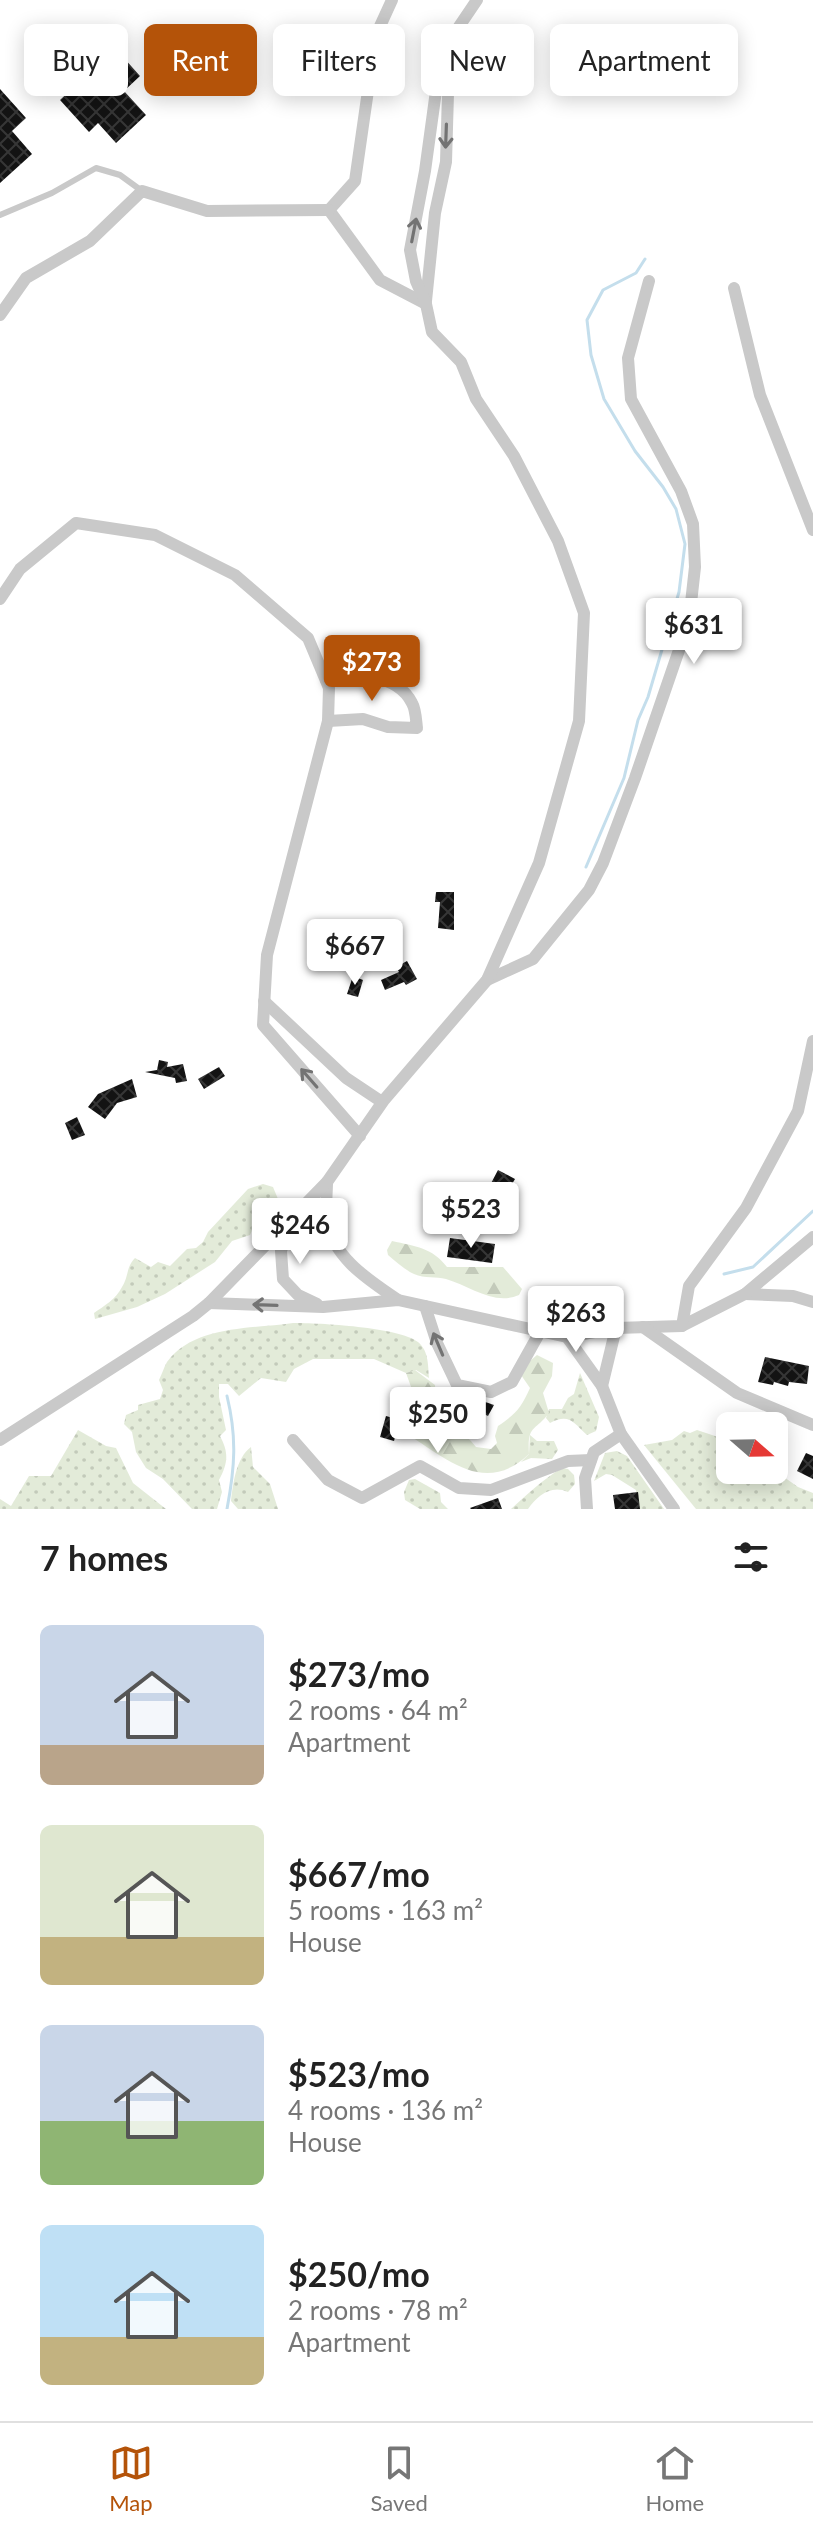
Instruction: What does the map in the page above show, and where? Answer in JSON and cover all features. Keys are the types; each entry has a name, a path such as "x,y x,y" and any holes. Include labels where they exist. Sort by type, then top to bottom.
{"street":[{"path":"0,315 26,278 90,241 142,191 207,211 329,210 355,181 376,35 392,0"},
{"path":"461,24 477,0"},
{"path":"0,1440 209,1303 327,1182 382,1102 487,980 539,863 579,721 584,613 558,541 514,456 476,399 461,362 432,332 426,304 416,281 410,250 435,96"},
{"path":"426,304 435,213 446,162 448,96"},
{"path":"329,210 380,280 426,304"},
{"path":"487,980 533,959 589,890 603,863 635,778 689,621 695,567 693,524 681,491 631,399 628,358 649,281"},
{"path":"734,288 760,395 813,530"},
{"path":"0,599 20,569 76,523 155,535 235,575 308,638 329,688 328,721 267,955 263,1025 360,1136"},
{"path":"326,680 347,675 374,678 397,686 413,703 417,728 388,727 363,719 328,721"},
{"path":"264,1001 346,1078 382,1102"},
{"path":"682,1326 689,1286 746,1208 798,1111 813,1041"},
{"path":"327,1182 327,1220 333,1240 348,1262 364,1277 398,1300"},
{"path":"290,1220 281,1251 283,1279 298,1295 323,1307"},
{"path":"209,1303 323,1307 398,1300 567,1337 616,1328 682,1326 745,1294 813,1237"},
{"path":"745,1294 793,1296 813,1302"},
{"path":"425,1306 437,1343 457,1385 491,1392 512,1382 541,1330"},
{"path":"643,1327 737,1393 813,1425"},
{"path":"602,1386 616,1328"},
{"path":"567,1337 602,1386 621,1434 674,1509"},
{"path":"587,1509 585,1478 594,1452 621,1434"},
{"path":"293,1440 328,1480 362,1498 420,1466 459,1488 491,1490 568,1461 591,1460"}],"lane":[{"path":"0,215 52,193 96,168 120,175 142,191"}],"green space":[{"path":"263,1184 273,1187 278,1199 256,1222 250,1235 232,1241 215,1262 165,1294 137,1307 95,1319 94,1313 119,1291 135,1258 151,1267 158,1262 170,1266 187,1249 196,1248 203,1242 208,1232 248,1189"},
{"path":"392,1241 430,1252 447,1267 503,1267 522,1289 519,1295 510,1298 491,1297 446,1279 418,1276 388,1255"},
{"path":"293,1323 358,1327 408,1337 418,1342 424,1350 429,1378 416,1370 406,1373 374,1359 313,1359 294,1369 286,1382 261,1378 239,1396 228,1384 219,1384 226,1430 220,1436 226,1458 219,1480 222,1492 217,1509 192,1509 163,1479 146,1468 136,1452 132,1432 124,1424 126,1415 138,1410 138,1405 160,1399 163,1390 159,1380 167,1362 192,1341 225,1331"},
{"path":"537,1355 553,1363 552,1376 543,1393 549,1413 531,1433 529,1454 513,1466 482,1473 466,1469 407,1434 414,1395 406,1373 415,1370 435,1385 436,1407 476,1447 491,1449 497,1443 495,1436 498,1426 517,1410 527,1395 530,1388 521,1375 523,1367"},
{"path":"580,1373 599,1417 596,1431 587,1435 570,1420 550,1423 546,1418 549,1409 562,1409 574,1394"},
{"path":"78,1430 106,1446 116,1448 133,1483 166,1509 0,1509 0,1499 11,1506 29,1476 51,1476"},
{"path":"697,1430 716,1436 716,1484 788,1484 788,1480 813,1493 813,1509 696,1509 644,1445 672,1440 684,1431 690,1433"},
{"path":"530,1435 537,1441 554,1441 558,1450 552,1459 531,1458 521,1462 529,1454"},
{"path":"251,1447 253,1467 270,1484 278,1509 238,1509 231,1501 239,1464"},
{"path":"617,1451 627,1456 664,1509 637,1509 636,1490 612,1475 606,1474 594,1481 605,1453"},
{"path":"562,1468 574,1475 575,1484 568,1492 550,1490 528,1509 511,1509 543,1482"},
{"path":"415,1479 440,1493 441,1502 448,1509 420,1509 405,1500 404,1492 409,1480"}],"building":[{"path":"128,63 140,76 128,87"},
{"path":"0,89 26,118 12,131 32,154 0,183"},
{"path":"128,95 146,115 116,143 98,123 89,132 60,100 64,96"},
{"path":"436,892 454,892 454,930 438,928 440,902 435,902"},
{"path":"407,961 417,979 385,990 381,980 399,972 396,967"},
{"path":"353,976 363,980 358,997 347,994"},
{"path":"159,1060 168,1062 167,1067 183,1064 187,1081 176,1083 175,1078 145,1072 157,1070"},
{"path":"219,1067 225,1076 204,1089 198,1079"},
{"path":"132,1079 137,1097 117,1103 105,1119 88,1107 98,1094"},
{"path":"77,1117 85,1135 72,1140 65,1123"},
{"path":"498,1170 515,1179 505,1197 500,1195 492,1210 470,1199 477,1186 487,1191"},
{"path":"450,1238 495,1244 492,1263 447,1257"},
{"path":"765,1357 809,1366 807,1384 789,1382 788,1386 758,1382"},
{"path":"474,1398 494,1405 488,1416 469,1407"},
{"path":"386,1416 400,1420 394,1441 380,1437"},
{"path":"806,1453 813,1456 813,1479 797,1471"},
{"path":"638,1492 640,1509 615,1509 613,1495"},
{"path":"498,1498 502,1509 470,1508"}],"waterway":[{"path":"586,867 624,778 638,720 648,697 679,592 685,544 676,509 635,451 604,399 591,355 587,320 603,290 636,273 645,259"},
{"path":"724,1274 753,1267 813,1211"},
{"path":"227,1396 234,1452 227,1509"}]}
